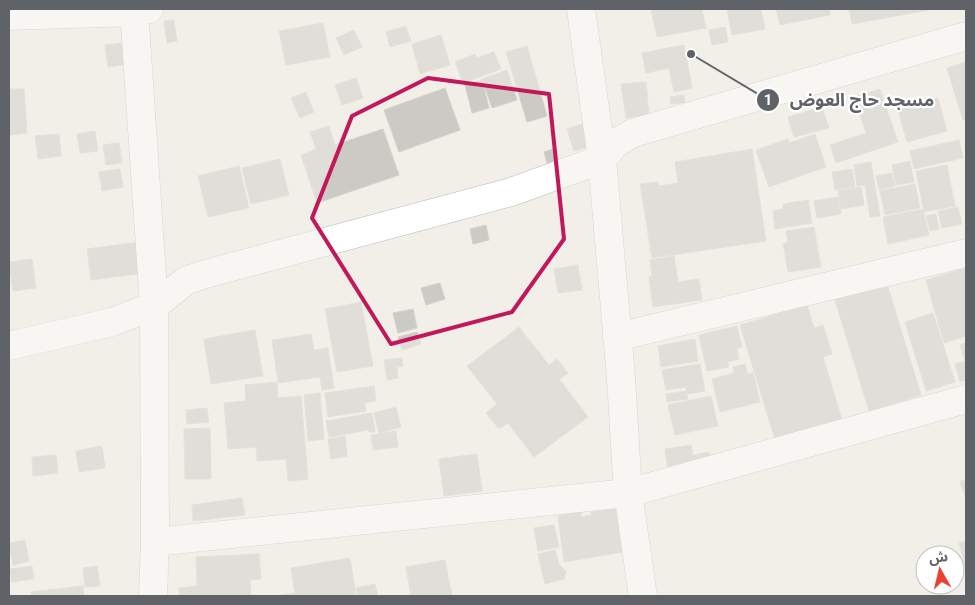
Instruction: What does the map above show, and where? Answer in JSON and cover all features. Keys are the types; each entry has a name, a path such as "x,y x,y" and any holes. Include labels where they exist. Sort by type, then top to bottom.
{"street":[{"path":"581,9 602,158 628,493 643,596"},
{"path":"9,16 139,10 154,306 155,542 153,596"},
{"path":"9,346 112,322 154,306 187,280 511,192 602,158 617,142 633,133 966,36"},
{"path":"617,337 966,253"},
{"path":"155,542 628,493 966,399"}],"highlighted area":[{"path":"428,78 549,94 564,239 512,312 391,344 312,218 352,116"}],"building":[{"path":"651,9 702,9 706,28 657,37"},
{"path":"727,9 761,9 765,29 732,35"},
{"path":"776,9 829,9 830,15 780,25"},
{"path":"849,9 929,9 929,10 852,24"},
{"path":"174,20 177,41 167,43 164,21"},
{"path":"323,23 330,57 286,65 279,31"},
{"path":"406,26 411,41 390,47 386,32"},
{"path":"725,27 728,42 712,45 709,30"},
{"path":"354,30 362,47 344,55 336,38"},
{"path":"441,35 450,65 420,74 412,44"},
{"path":"126,43 128,64 108,67 105,45"},
{"path":"684,45 692,88 674,92 669,68 646,73 642,53"},
{"path":"527,46 547,116 527,122 506,52"},
{"path":"494,52 501,69 463,83 455,62 475,54 476,58"},
{"path":"966,62 966,119 963,120 947,68"},
{"path":"507,70 517,100 492,108 482,79"},
{"path":"356,78 363,98 342,105 335,85"},
{"path":"482,80 489,108 472,113 465,85"},
{"path":"646,82 649,115 626,118 621,84"},
{"path":"445,88 460,130 399,152 384,110"},
{"path":"9,89 24,89 27,133 9,135"},
{"path":"880,89 898,142 836,163 830,145 866,133 854,97"},
{"path":"306,92 314,112 300,118 291,98"},
{"path":"684,95 685,103 671,104 670,97"},
{"path":"938,98 947,131 907,142 898,110"},
{"path":"822,107 829,128 794,137 788,117"},
{"path":"588,122 594,145 574,151 567,129"},
{"path":"329,126 335,145 383,129 399,175 317,203 301,155 316,149 310,132"},
{"path":"95,131 98,151 80,153 77,134"},
{"path":"59,134 61,156 38,159 35,136"},
{"path":"815,134 826,167 769,187 756,150 788,139 789,143"},
{"path":"959,140 963,158 914,169 910,151"},
{"path":"119,143 122,163 106,165 103,145"},
{"path":"556,148 559,159 547,163 544,152"},
{"path":"752,149 766,241 652,258 640,184 658,182 659,186 678,183 675,162"},
{"path":"280,159 289,195 251,204 242,168"},
{"path":"910,161 914,182 896,185 892,165"},
{"path":"871,162 880,216 870,217 865,185 857,186 854,165"},
{"path":"947,165 955,206 924,212 916,171"},
{"path":"239,166 249,208 208,217 198,176"},
{"path":"120,169 123,187 102,191 99,172"},
{"path":"852,169 855,187 835,190 832,172"},
{"path":"892,173 895,186 879,190 876,176"},
{"path":"915,184 920,208 885,215 880,191"},
{"path":"861,187 864,205 841,209 838,191"},
{"path":"838,197 841,214 817,218 814,201"},
{"path":"808,200 812,223 775,229 773,211 783,209 783,204"},
{"path":"958,207 962,224 942,228 938,211"},
{"path":"923,209 929,235 888,244 883,217"},
{"path":"936,214 939,229 930,231 926,216"},
{"path":"486,225 489,240 473,244 470,229"},
{"path":"814,227 821,267 788,272 783,243 788,243 786,231"},
{"path":"139,242 144,273 91,280 87,249"},
{"path":"674,256 678,282 699,279 702,300 653,307 649,277 652,276 650,260"},
{"path":"32,259 36,288 13,291 9,262"},
{"path":"578,265 582,290 558,293 554,269"},
{"path":"966,268 966,336 944,343 926,280"},
{"path":"440,283 445,299 426,305 421,288"},
{"path":"887,284 921,395 869,411 835,300"},
{"path":"361,302 373,366 337,372 325,309"},
{"path":"807,305 814,328 823,325 832,354 823,357 843,423 776,443 740,325"},
{"path":"413,309 417,328 398,333 393,313"},
{"path":"933,313 955,382 926,391 905,322"},
{"path":"737,326 742,347 737,349 739,359 728,362 729,367 707,371 699,335"},
{"path":"519,327 549,365 557,359 568,373 559,379 588,417 534,457 508,423 499,429 486,413 497,404 467,366"},
{"path":"255,330 263,376 211,384 204,339"},
{"path":"417,332 421,344 402,350 398,337"},
{"path":"311,334 314,350 328,348 334,388 322,390 320,377 278,383 272,340"},
{"path":"695,339 698,361 661,367 658,346"},
{"path":"966,343 966,360 965,361 960,345"},
{"path":"402,358 403,366 397,367 398,378 387,380 384,360"},
{"path":"966,361 966,380 960,381 955,364"},
{"path":"700,364 705,391 687,394 686,387 666,390 662,370"},
{"path":"745,364 748,374 753,372 760,402 720,412 712,379 734,373 733,367"},
{"path":"277,382 278,398 301,396 308,479 288,481 286,459 257,461 256,447 228,449 224,403 246,401 245,385"},
{"path":"374,386 376,401 364,403 366,411 328,417 325,393"},
{"path":"686,391 688,399 667,402 666,394"},
{"path":"320,393 324,439 308,441 304,395"},
{"path":"711,396 718,426 675,435 668,405"},
{"path":"396,407 401,427 379,433 374,413"},
{"path":"207,408 209,422 187,424 186,410"},
{"path":"372,413 375,432 369,432 368,430 329,437 326,421"},
{"path":"210,428 211,479 185,479 184,429"},
{"path":"396,431 398,447 373,450 371,435"},
{"path":"345,436 347,456 331,459 328,439"},
{"path":"691,445 693,455 709,452 710,462 668,470 665,449"},
{"path":"102,446 105,468 79,472 76,451"},
{"path":"477,454 482,491 444,496 439,459"},
{"path":"56,455 58,473 33,476 32,457"},
{"path":"966,479 966,498 960,482"},
{"path":"242,498 245,515 193,521 192,505"},
{"path":"622,507 630,551 564,562 558,516 581,511 581,517 591,515 591,512"},
{"path":"554,525 559,547 538,551 534,528"},
{"path":"25,540 29,561 13,565 9,543"},
{"path":"966,541 966,569 965,545 960,545 959,543"},
{"path":"555,550 559,564 566,571 564,579 545,584 538,554"},
{"path":"259,554 261,579 250,580 251,596 180,596 179,588 197,586 196,557"},
{"path":"350,558 356,596 275,596 295,593 291,568"},
{"path":"445,560 452,596 411,596 406,567"},
{"path":"32,566 34,579 12,582 10,569"},
{"path":"97,566 100,586 85,587 83,568"},
{"path":"375,584 378,596 358,596 356,588"},
{"path":"83,586 84,596 32,596 31,592"}],"place":[{"name":"مسجد حاج العوض","path":"691,54"}]}
